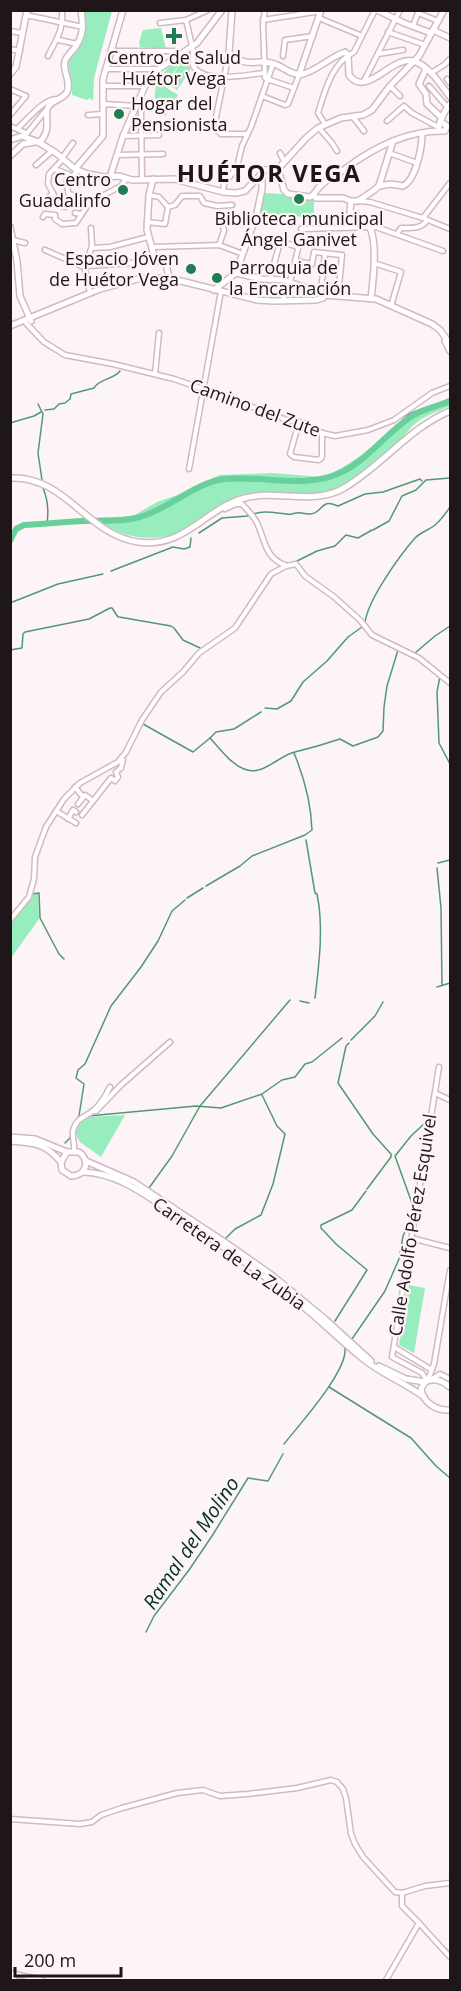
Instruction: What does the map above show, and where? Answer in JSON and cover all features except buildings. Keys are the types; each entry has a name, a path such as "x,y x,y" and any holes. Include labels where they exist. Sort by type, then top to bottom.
{"street":[{"path":"48,56 58,40 63,22 62,10"},
{"path":"10,156 52,102 68,91 65,60 84,30 81,10"},
{"path":"89,203 68,193 67,180 103,136 103,114 106,104 103,86 123,10"},
{"path":"160,23 186,21 208,10"},
{"path":"111,177 123,136 145,86 159,69 192,47 209,29 222,10"},
{"path":"232,10 229,53 214,127 221,134 246,134"},
{"path":"265,10 263,20 265,78 294,88"},
{"path":"325,124 318,113 328,80 348,55 354,52 376,10 413,27 450,39"},
{"path":"364,82 400,10"},
{"path":"168,207 175,205 182,196 201,192 245,191 265,170 278,169 318,128 341,118 363,115 372,110 390,86 415,61 444,10"},
{"path":"413,27 418,12 438,21"},
{"path":"10,74 20,51 27,13 83,27"},
{"path":"263,20 321,13 362,36"},
{"path":"262,96 285,105 288,104 321,13"},
{"path":"186,21 196,70 207,76 264,73"},
{"path":"10,31 23,33"},
{"path":"388,32 425,45"},
{"path":"282,56 285,40 314,36"},
{"path":"58,40 77,44"},
{"path":"10,49 20,51"},
{"path":"377,55 403,50"},
{"path":"111,51 174,51 179,55"},
{"path":"229,53 243,63 273,64 299,75 311,71 343,52 348,55"},
{"path":"348,55 349,75 354,80 364,82 404,60 415,61 429,71 450,97"},
{"path":"445,126 427,104 419,84 429,71 444,65 450,59"},
{"path":"223,192 224,184 237,167 246,134 252,127 273,64"},
{"path":"106,69 159,69"},
{"path":"424,92 437,81"},
{"path":"103,86 145,86"},
{"path":"390,86 400,96"},
{"path":"429,86 449,106 445,126"},
{"path":"10,89 26,96 13,108 10,116"},
{"path":"23,141 14,128 47,100 58,99"},
{"path":"106,104 136,106"},
{"path":"387,121 404,106 412,114 445,126"},
{"path":"37,142 48,128 47,109"},
{"path":"141,111 142,180"},
{"path":"88,115 103,114"},
{"path":"353,117 364,131"},
{"path":"278,169 284,190 288,194 310,197 323,182 360,157 393,141 445,126"},
{"path":"318,128 332,142 337,151"},
{"path":"358,201 379,186 407,185 411,181 417,164 422,134"},
{"path":"123,136 159,135"},
{"path":"11,140 16,137 23,141 37,142 53,150 76,170 88,174 142,180 174,178 201,192 204,203 217,206 231,205"},
{"path":"379,186 393,141"},
{"path":"65,207 59,205 48,184 49,174 73,143"},
{"path":"36,165 53,150"},
{"path":"280,153 284,161"},
{"path":"389,153 417,164"},
{"path":"116,155 163,154"},
{"path":"54,169 70,177"},
{"path":"189,469 216,331 218,290 236,273 257,213 262,189 260,177"},
{"path":"43,217 45,214 55,215 55,219 62,224 72,224 79,220 89,203 121,186 126,179"},
{"path":"153,179 147,222 148,237 155,259"},
{"path":"397,234 401,228 414,229 425,223 425,219 450,183"},
{"path":"49,197 53,193"},
{"path":"149,195 159,198 168,207"},
{"path":"313,195 315,198 343,198 370,202 450,229"},
{"path":"351,201 350,212 361,218 371,232 374,262 371,299"},
{"path":"147,222 165,224 168,207"},
{"path":"75,213 81,214"},
{"path":"219,245 224,231 221,216"},
{"path":"10,227 20,296 29,320"},
{"path":"300,229 371,232 376,227 443,251"},
{"path":"90,293 87,267 92,248 91,228"},
{"path":"92,248 110,247 148,237"},
{"path":"12,238 25,243"},
{"path":"270,279 280,242 296,246 298,249 292,283"},
{"path":"153,247 219,245 243,254"},
{"path":"45,250 87,267 155,259 165,264 169,278"},
{"path":"296,261 312,264 314,252 342,255 338,296"},
{"path":"320,294 325,254"},
{"path":"374,262 401,272 391,306"},
{"path":"236,273 253,278 292,283 320,294 371,299 436,327 450,343"},
{"path":"11,329 90,293 127,281 169,278 257,300 284,302 320,294"},
{"path":"284,302 283,286 292,283"},
{"name":"Camino del Zute","path":"29,320 44,342 65,355 155,374 287,420 304,423 322,433 335,436 368,430 394,420 432,393 450,386"},
{"path":"155,374 159,333"},
{"path":"10,478 30,480 63,494 89,518 110,533 142,543 165,541 190,530 221,508 254,496 316,497 331,495 365,473 425,424 450,411"},
{"path":"299,422 290,454 294,457 319,460 322,457 322,433"},
{"path":"221,508 224,509 241,502 257,524 265,549 276,561 286,566"},
{"path":"10,920 30,894 35,874 35,857 47,822 75,787 113,766 121,759 161,692 183,672 199,652 235,628 268,578 286,566 294,563 305,576 333,596 360,620 376,638 419,658 450,683"},
{"path":"81,815 111,778 115,781 118,777 116,772 122,765 123,760 121,759"},
{"path":"75,787 83,797 86,796 93,801"},
{"path":"78,804 83,797"},
{"path":"68,819 73,810 76,812"},
{"path":"56,811 76,823"},
{"path":"61,1162 75,1144 72,1134 83,1115 96,1111 121,1085 170,1042"},
{"name":"Calle Adolfo Pérez Esquivel","path":"394,1347 439,1067"},
{"path":"92,1112 110,1087"},
{"path":"435,1093 450,1100"},
{"path":"35,1138 81,1154 86,1161 83,1172 76,1176 68,1175 62,1170 61,1162 43,1146 10,1139 35,1138"},
{"name":"Carretera de La Zubia","path":"86,1161 134,1182 229,1245 273,1276 336,1328 368,1359 382,1368 406,1379 442,1382 450,1387"},
{"name":"Carretera de La Zubia","path":"83,1172 106,1175 128,1184 224,1247 298,1302 363,1359 406,1384 432,1406 449,1411"},
{"path":"411,1238 450,1248"},
{"path":"424,1397 421,1389 428,1380 434,1364 450,1270"},
{"path":"428,1380 422,1373 392,1357 394,1347 432,1370"},
{"path":"428,1380 440,1374 450,1379"},
{"path":"10,1819 80,1824 92,1822 101,1815 122,1808 177,1793 203,1790 220,1796 248,1794 297,1788 331,1780 337,1782 343,1789 351,1833 363,1857 395,1892 402,1893 450,1882"},
{"path":"402,1893 402,1906 450,1957"},
{"path":"386,1980 419,1923"},
{"path":"13,1980 13,1973 42,1980"}],"green space":[{"path":"84,11 112,11 94,78 93,101 90,98 87,100 72,95 68,63 84,36"},
{"path":"161,28 166,49 140,47 139,42 143,30"},
{"path":"189,55 190,71 177,90 167,83 180,64 166,81 165,87 178,95 175,101 168,100 166,116 162,115 155,96 159,79 171,65"},
{"path":"264,193 314,198 314,218 259,213"},
{"path":"450,397 450,406 421,419 376,461 333,490 314,494 265,492 245,495 227,503 188,528 164,537 128,535 94,518 133,516 157,502 180,494 219,475 273,473 321,477 333,473 354,461 402,423 401,420 406,416"},
{"path":"38,893 39,919 11,958 11,921 31,895"},
{"path":"125,1115 101,1157 80,1142 75,1133 86,1117"},
{"path":"409,1285 425,1288 414,1353 399,1345"}],"waterway":[{"path":"45,410 54,409 70,399 71,394 94,388 120,371"},
{"path":"10,541 16,529 24,525 138,518 214,481 239,478 299,481 328,477 360,461 414,415 450,401"},
{"path":"38,404 43,414 38,453 42,480"},
{"path":"401,417 422,409"},
{"path":"10,423 41,412"},
{"path":"373,530 389,521 402,496 416,490 426,480 450,478"},
{"path":"253,514 266,512 310,514 328,503 338,506 365,494 383,492 420,479 422,481"},
{"path":"43,488 48,505 47,523"},
{"path":"365,623 378,591 401,555 415,538 435,525 450,507"},
{"path":"199,533 222,518 248,516"},
{"path":"297,561 317,551 335,546 346,535 358,538 372,530"},
{"path":"111,571 173,547 184,549 190,547 191,538"},
{"path":"10,603 58,584 103,574"},
{"path":"10,650 22,648 25,632 89,619 110,608 118,617"},
{"path":"119,617 171,626 183,640 200,648"},
{"path":"415,653 450,626"},
{"path":"265,708 277,709 291,701 303,682 327,661 348,637 362,627"},
{"path":"143,724 193,752 210,738 234,763 251,771 264,768 289,754 340,739 353,746 378,737 383,731 387,686 398,650"},
{"path":"440,676 437,692 439,743 450,764"},
{"path":"210,738 216,732 234,729 261,712"},
{"path":"206,886 240,866 252,856 305,835 312,830 306,790 294,753"},
{"path":"306,840 320,919 315,998"},
{"path":"438,863 450,860"},
{"path":"437,868 441,908 442,985"},
{"path":"187,898 203,888"},
{"path":"31,894 39,893 40,918 64,959"},
{"path":"76,1121 79,1116 84,1084 76,1078 78,1070 85,1064 111,1006 158,941 172,911 185,900"},
{"path":"437,987 450,983"},
{"path":"149,1188 172,1156 200,1106 290,1000"},
{"path":"300,1001 309,1003"},
{"path":"351,1040 375,1016 383,1002"},
{"path":"88,1116 196,1106 221,1108 262,1094 282,1080 295,1077 305,1064 312,1062 342,1038"},
{"path":"349,1043 346,1046 338,1083 373,1134 391,1154 367,1189"},
{"path":"226,1238 235,1229 261,1215 273,1184 285,1134 277,1126 262,1095"},
{"path":"413,1206 395,1156 427,1121"},
{"path":"65,1143 71,1134"},
{"path":"335,1321 367,1270 336,1244 321,1228 321,1225 352,1210 366,1191"},
{"path":"352,1339 385,1291 399,1259 403,1236 412,1216"},
{"name":"Ramal del Molino","path":"284,1444 331,1383 344,1358 345,1348"},
{"path":"329,1387 411,1438 450,1478"},
{"name":"Ramal del Molino","path":"146,1632 154,1616 189,1570 248,1478 268,1481 283,1454"},
{"path":"404,1905 412,1914"},
{"path":"426,1928 431,1934"},
{"path":"438,1941 450,1953"}],"place":[{"name":"Centro de Salud Huétor Vega","path":"174,36"},
{"name":"Hogar del Pensionista","path":"119,114"},
{"name":"Centro Guadalinfo","path":"123,190"},
{"name":"Biblioteca municipal Ángel Ganivet","path":"299,199"},
{"name":"Espacio Jóven de Huétor Vega","path":"191,269"},
{"name":"Parroquia de la Encarnación","path":"217,278"}],"district":[{"name":"HUÉTOR VEGA","path":"269,174"}]}
